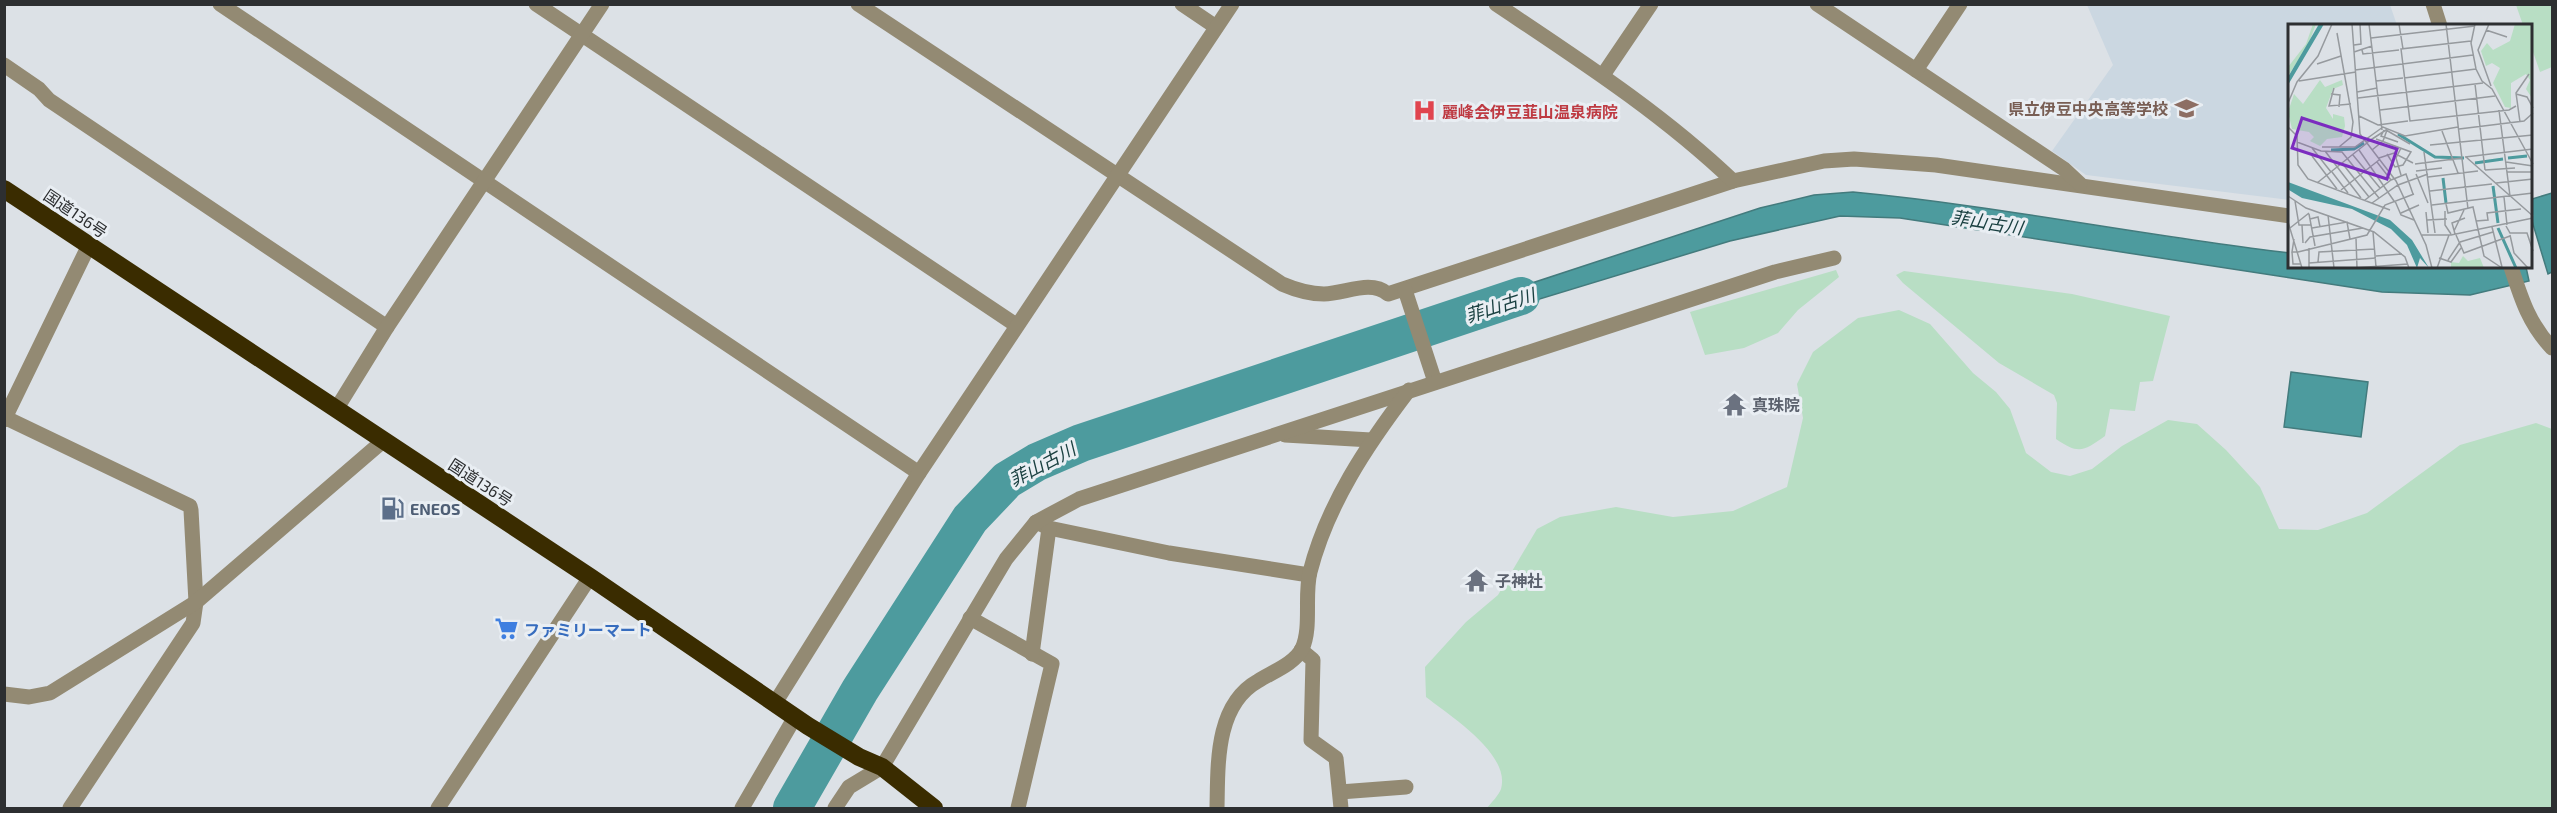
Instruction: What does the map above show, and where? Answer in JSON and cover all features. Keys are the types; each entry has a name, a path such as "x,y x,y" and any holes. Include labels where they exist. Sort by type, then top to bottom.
{"highway":[{"name":"国道136号","path":"4,189 337,408 802,722 860,757 882,767 934,808"}],"street":[{"path":"220,4 919,472"},
{"path":"537,4 1016,325"},
{"path":"337,408 387,327 602,4"},
{"path":"858,4 1117,178 1282,284 1302,293 1325,294 1373,286 1381,288 1388,294 1733,181 1797,165 1854,159 1936,165 2288,216"},
{"path":"1182,4 1216,27"},
{"path":"775,703 919,472 1232,4"},
{"path":"1496,4 1603,75 1706,155 1733,181"},
{"path":"1603,75 1651,4"},
{"path":"1817,4 2064,169 2080,184"},
{"path":"1916,70 1960,4"},
{"path":"2433,4 2439,24"},
{"path":"4,65 49,100 387,327"},
{"path":"70,808 193,623 196,602 190,506 5,418 89,245"},
{"path":"835,808 849,787 882,767 1006,559 1042,525 1079,499 1409,390 1434,377 1775,272 1834,258"},
{"path":"2511,268 2533,325 2553,348"},
{"path":"1404,290 1434,377"},
{"path":"1217,808 1223,735 1230,710 1244,690 1289,662 1301,650 1309,575 1323,530 1371,441 1409,390"},
{"path":"1276,434 1371,441"},
{"path":"4,694 29,697 50,693 196,602 383,441"},
{"path":"1042,525 1169,553 1309,575"},
{"path":"1032,654 1042,525"},
{"path":"438,808 590,577"},
{"path":"970,618 1052,664 1018,808"},
{"path":"1301,650 1313,660 1311,740 1336,758 1341,808"},
{"path":"741,808 802,722"},
{"path":"1340,792 1406,787"}],"shaded area":[{"name":"県立伊豆中央高等学校","path":"2087,5 2390,5 2397,24 2288,24 2288,200 2086,175 2052,151 2113,65"}],"green space":[{"path":"2516,5 2552,5 2552,67 2540,72 2533,52 2533,24 2523,24"},
{"path":"1836,270 1839,277 1798,310 1778,333 1744,348 1705,355 1690,312"},
{"path":"1904,271 2072,294 2170,316 2153,381 2140,382 2135,411 2110,409 2105,436 2086,448 2070,447 2056,439 2057,403 2054,395 1999,363 1903,283 1896,275"},
{"path":"1899,310 1930,324 1973,373 1996,392 2010,409 2026,453 2051,472 2070,476 2092,469 2122,446 2168,420 2197,424 2226,450 2260,487 2279,529 2318,530 2367,513 2460,445 2536,423 2552,429 2552,808 1487,808 1501,789 1502,776 1497,763 1476,737 1426,697 1425,667 1466,622 1498,595 1537,529 1560,517 1616,507 1673,517 1733,511 1787,487 1803,418 1797,384 1813,352 1858,318"}],"water":[{"path":"1853,192 1908,198 2288,253 2288,268 2526,268 2529,281 2470,295 2382,292 1900,218 1840,216 1730,241 1474,319 1468,304 1760,208 1814,195"},
{"path":"2552,193 2552,272 2548,274 2533,224 2533,199"},
{"path":"2291,372 2368,382 2361,437 2284,427"}],"waterway":[{"name":"菲山古川","path":"792,808 860,690 970,519 1007,480 1037,462 1081,443 1521,296"}],"place":[{"name":"県立伊豆中央高等学校","path":"2186,108"},
{"name":"麗峰会伊豆韮山温泉病院","path":"1424,111"},
{"name":"真珠院","path":"1734,404"},
{"name":"ENEOS","path":"392,508"},
{"name":"子神社","path":"1477,580"},
{"name":"ファミリーマート","path":"506,629"}]}
